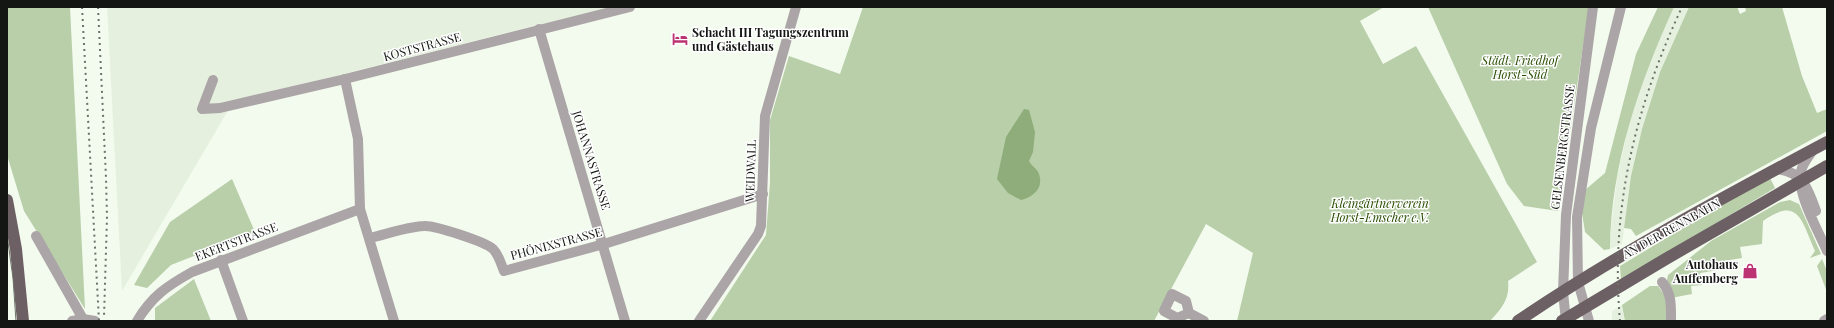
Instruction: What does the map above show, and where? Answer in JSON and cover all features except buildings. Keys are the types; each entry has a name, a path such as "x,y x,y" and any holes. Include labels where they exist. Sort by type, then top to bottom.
{"main road":[{"name":"AN DER RENNBAHN","path":"1518,321 1578,282 1678,223 1827,142"},
{"name":"AN DER RENNBAHN","path":"1565,320 1585,306 1800,180 1827,166"},
{"path":"7,200 16,249 23,321"}],"street":[{"name":"KOSTSTRASSE","path":"212,80 202,109 220,108 345,79 630,7"},
{"name":"WEIDWALL","path":"698,321 758,234 762,218 765,116 796,7"},
{"name":"GELSENBERGSTRASSE","path":"1565,320 1562,292 1566,215 1593,7"},
{"name":"GELSENBERGSTRASSE","path":"1589,321 1578,282 1577,216 1591,128 1621,7"},
{"name":"JOHANNASTRASSE","path":"539,29 604,244 625,321"},
{"path":"345,79 358,139 360,209 394,321"},
{"path":"1800,180 1804,163 1814,149"},
{"path":"1777,169 1790,171 1810,192 1827,250"},
{"name":"PHÖNIXSTRASSE","path":"370,238 417,226 433,227 485,243 494,249 504,271 604,244 762,194"},
{"name":"EKERTSTRASSE","path":"137,321 147,305 167,286 192,272 360,209"},
{"path":"36,236 90,320 72,321"},
{"path":"221,260 243,321"},
{"path":"1662,282 1667,288 1670,298 1671,321"},
{"path":"1189,313 1204,321"}],"shaded area":[{"path":"107,7 622,7 533,26 233,102 122,291"},
{"path":"1674,7 1689,7 1660,72 1642,129 1631,176 1622,244 1610,249 1617,178 1632,110 1643,78"},
{"path":"1024,109 1029,110 1035,132 1033,152 1029,161 1039,174 1040,184 1039,188 1030,197 1021,200 1008,193 997,179 1006,137"},
{"path":"1622,305 1625,321 1612,321 1612,311"}],"green space":[{"path":"7,7 70,7 85,309 24,211 7,155"},
{"name":"Kleingärtnerverein Horst-Emscher e.V.","path":"863,7 1384,7 1360,21 1383,64 1416,46 1537,262 1508,281 1508,293 1504,303 1490,321 1237,321 1253,253 1206,224 1154,321 710,321 766,235 770,182 770,120 789,56 840,74"},
{"name":"Städt. Friedhof Horst-Süd","path":"1428,7 1589,7 1558,211 1524,206 1507,184"},
{"path":"1658,7 1674,7 1649,65 1629,125 1621,155 1616,186 1610,249 1604,250 1585,232 1582,213 1585,190 1605,173 1636,54"},
{"path":"1689,7 1737,7 1740,14 1746,11 1745,7 1782,7 1802,76 1817,113 1827,109 1827,131 1636,236 1631,229 1624,228 1631,176 1642,129 1660,72"},
{"path":"1770,178 1775,188 1621,280 1620,266 1736,196"},
{"path":"232,179 255,232 171,265 147,288 134,285 170,222"},
{"path":"1790,200 1799,204 1821,254 1810,258 1815,251 1802,222 1798,215 1792,211 1784,211 1763,221 1762,244 1740,247 1742,258 1717,262 1718,270 1700,273 1702,285 1691,286 1692,294 1671,298 1662,282 1667,280 1668,275 1711,241 1780,202"},
{"path":"1822,259 1827,271 1827,292 1817,266"},
{"path":"194,279 211,321 155,321 155,308"},
{"path":"1650,286 1658,286 1666,297 1667,321 1625,321 1622,305"}],"tram line":[{"path":"7,235 13,278 16,321"}],"railway":[{"path":"82,7 99,321"},
{"path":"98,7 107,217 104,317"},
{"path":"1620,321 1618,279 1619,239 1623,199 1630,160 1639,121 1651,83 1665,45 1682,7"}],"place":[{"name":"Schacht III Tagungszentrum und Gästehaus","path":"680,39"},
{"name":"Autohaus Auffemberg","path":"1750,271"}]}
